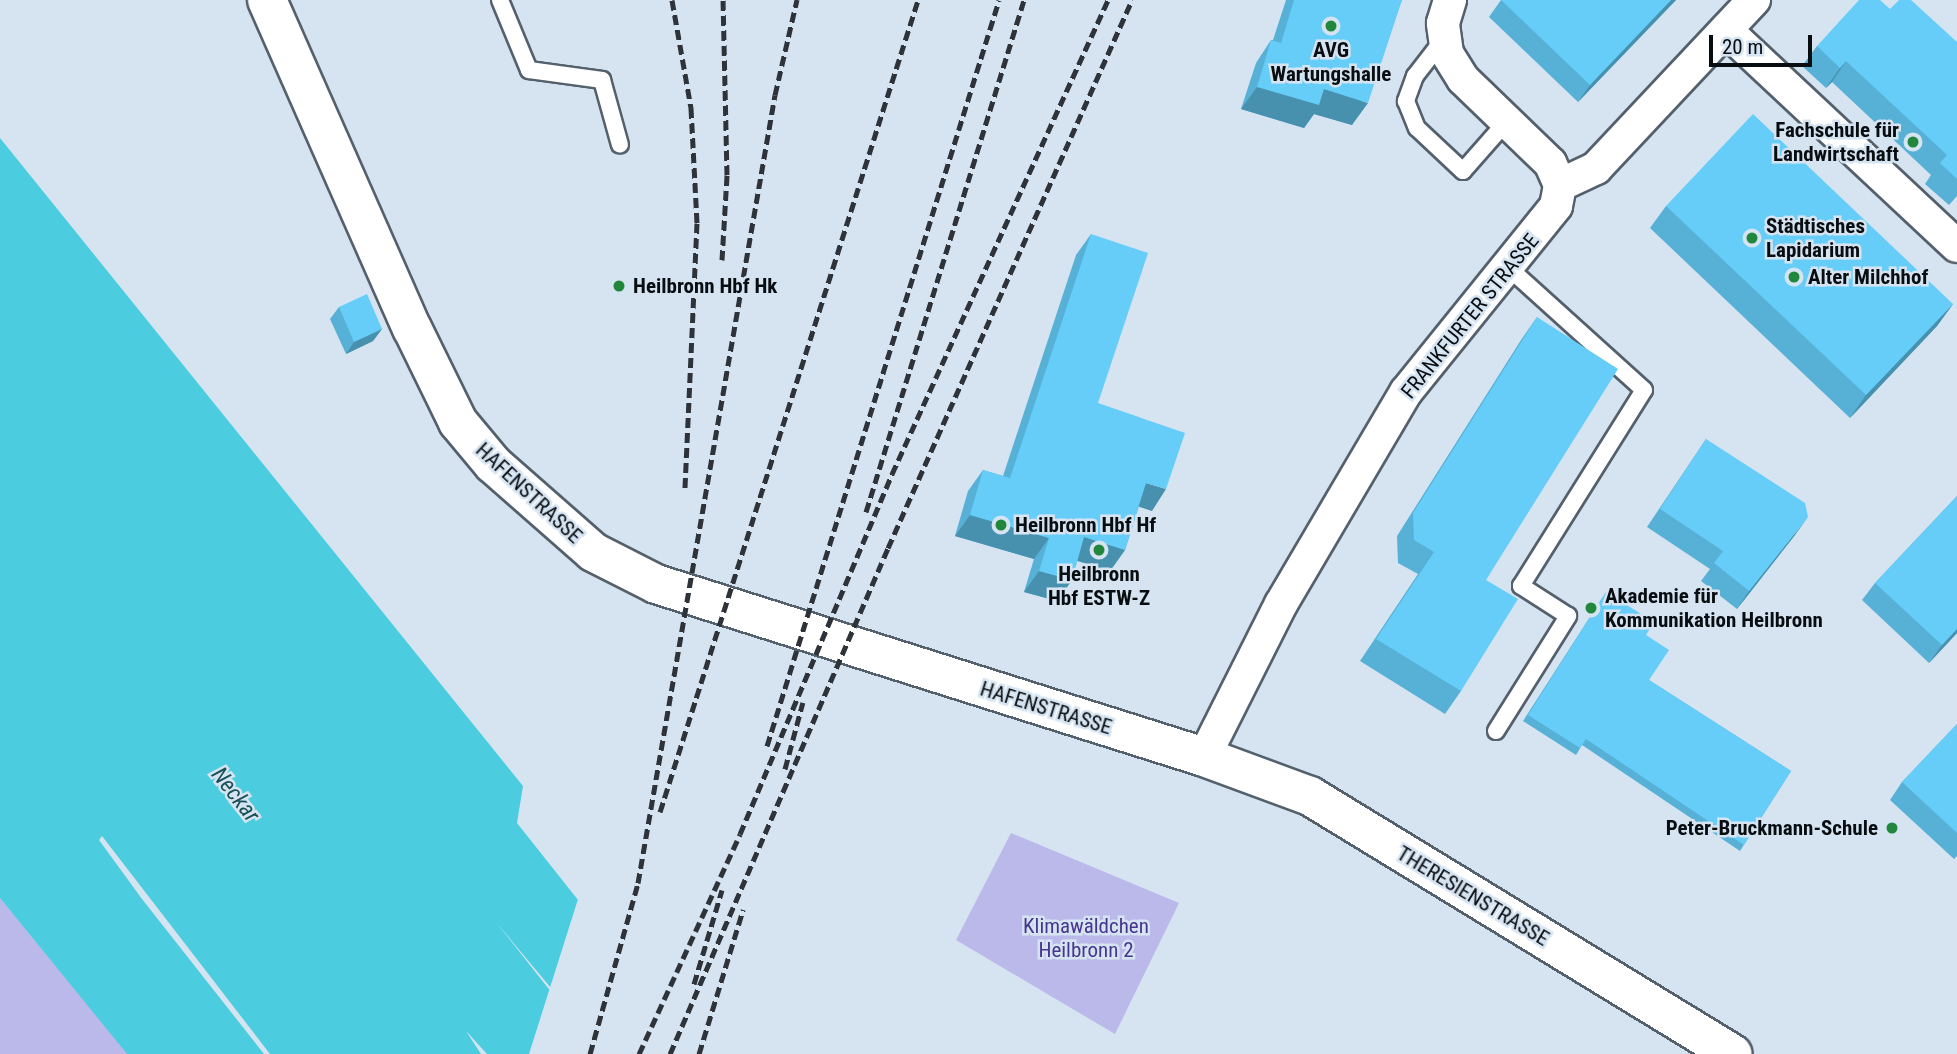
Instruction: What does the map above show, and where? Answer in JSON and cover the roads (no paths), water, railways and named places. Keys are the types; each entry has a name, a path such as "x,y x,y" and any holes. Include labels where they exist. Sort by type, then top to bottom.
{"main road":[{"name":"HAFENSTRASSE","path":"267,0 412,328 458,422 493,464 578,540 656,584 1204,757"},
{"name":"THERESIENSTRASSE","path":"1204,757 1310,796 1733,1054"}],"street":[{"path":"1450,0 1443,40 1463,79 1550,163 1560,185 1597,168 1754,0"},
{"path":"1726,30 1957,246"},
{"name":"FRANKFURTER STRASSE","path":"1204,757 1281,604 1406,392 1551,215 1560,185"}],"lane":[{"path":"500,0 529,69 603,79 620,145"},
{"path":"1443,40 1415,76 1406,101 1417,128 1462,171 1507,121"},
{"path":"1496,731 1568,616 1521,586 1644,390 1507,266"}],"water":[{"name":"Neckar","path":"0,138 523,786 517,823 700,1054 606,1054 496,922 600,1054 487,1054 466,1031 481,1054 270,1054 102,836 99,840 142,899 264,1054 127,1054 0,898"}],"railway":[{"path":"672,0 691,108 697,223 685,491"},
{"path":"722,260 727,175 723,0"},
{"path":"590,1054 638,883 775,95 797,0"},
{"path":"660,812 918,0"},
{"path":"767,746 999,0"},
{"path":"866,512 1024,0"},
{"path":"639,1054 740,834 892,474 1108,0"},
{"path":"670,1054 888,548 1132,0"},
{"path":"785,769 803,702"},
{"path":"694,984 722,890"},
{"path":"699,1054 743,910"}],"place":[{"name":"AVG Wartungshalle","path":"1331,26"},
{"name":"Fachschule für Landwirtschaft","path":"1913,142"},
{"name":"Städtisches Lapidarium","path":"1752,238"},
{"name":"Alter Milchhof","path":"1794,277"},
{"name":"Heilbronn Hbf Hk","path":"619,286"},
{"name":"Heilbronn Hbf Hf","path":"1001,525"},
{"name":"Heilbronn Hbf ESTW-Z","path":"1099,550"},
{"name":"Akademie für Kommunikation Heilbronn","path":"1591,608"},
{"name":"Peter-Bruckmann-Schule","path":"1892,828"}],"park label":[{"name":"Klimawäldchen Heilbronn 2","path":"1086,938"}]}
